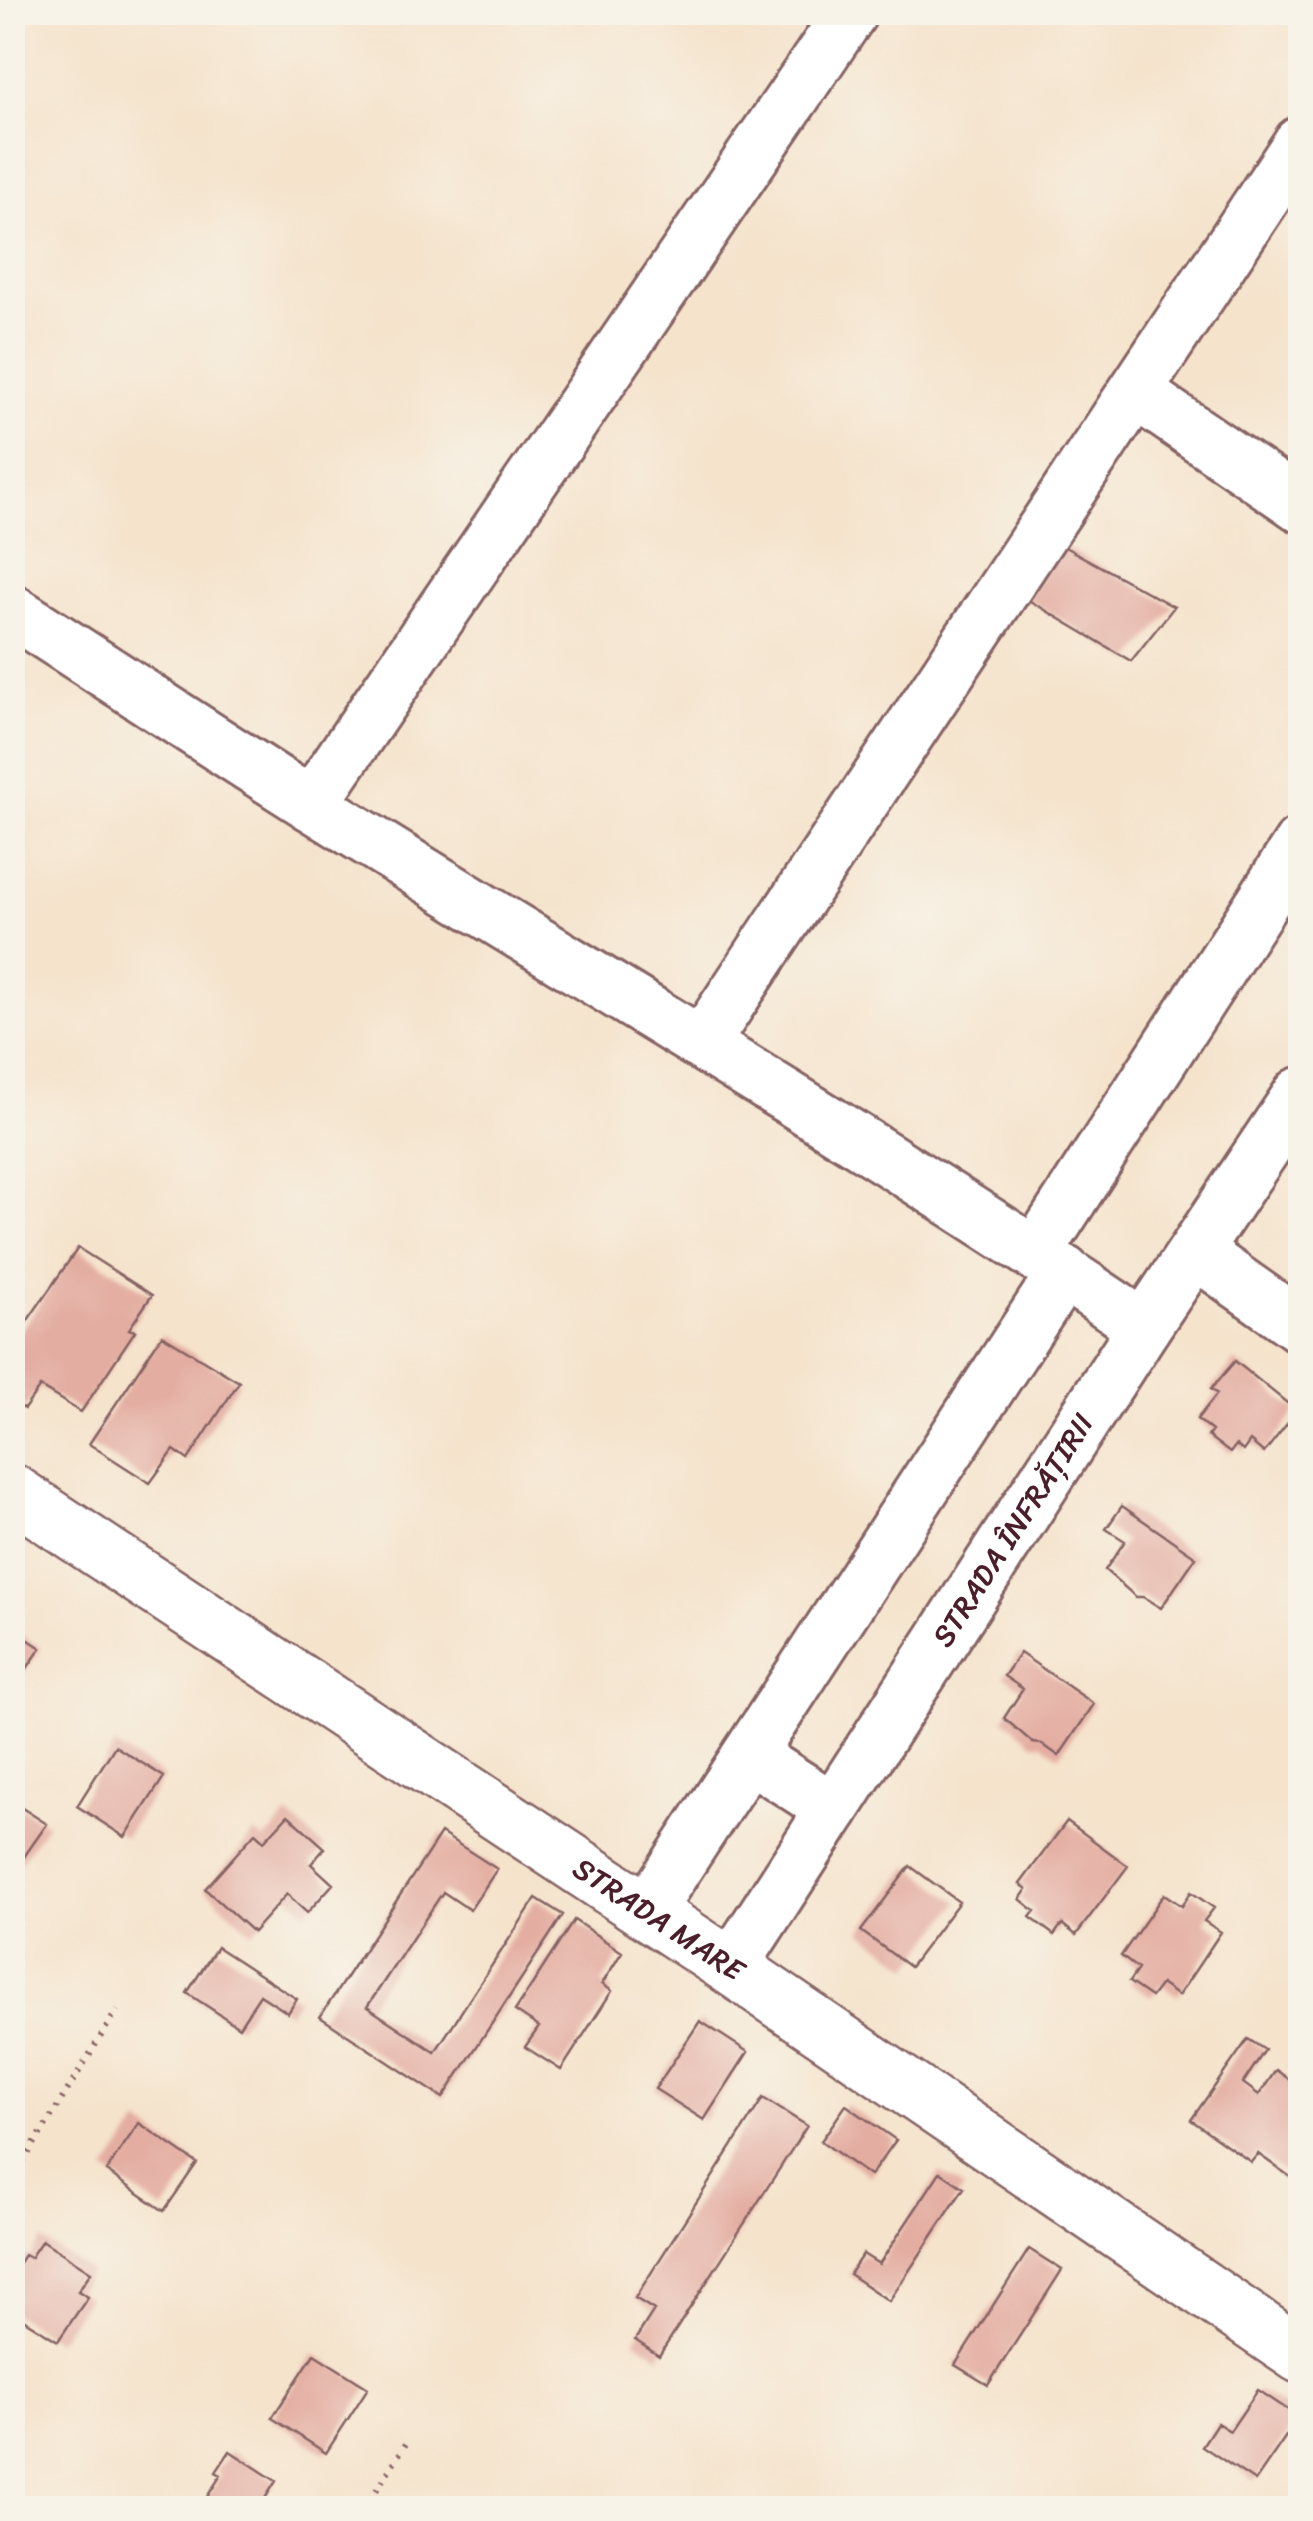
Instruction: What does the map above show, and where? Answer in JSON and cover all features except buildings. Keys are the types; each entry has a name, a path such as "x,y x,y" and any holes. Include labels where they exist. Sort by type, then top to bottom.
{"street":[{"path":"311,804 851,12"},
{"path":"703,1042 1300,143"},
{"path":"1137,393 1300,505"},
{"path":"12,611 311,804 703,1042 1144,1327"},
{"path":"647,1911 749,1756 1300,844"},
{"name":"STRADA ÎNFRĂȚIRII","path":"731,1966 1144,1327 1300,1094"},
{"path":"1197,1253 1300,1326"},
{"name":"STRADA MARE","path":"12,1492 731,1966 1300,2356"},
{"path":"749,1756 833,1809"}],"path":[{"path":"12,2180 118,2010"},
{"path":"365,2508 409,2439"}]}
